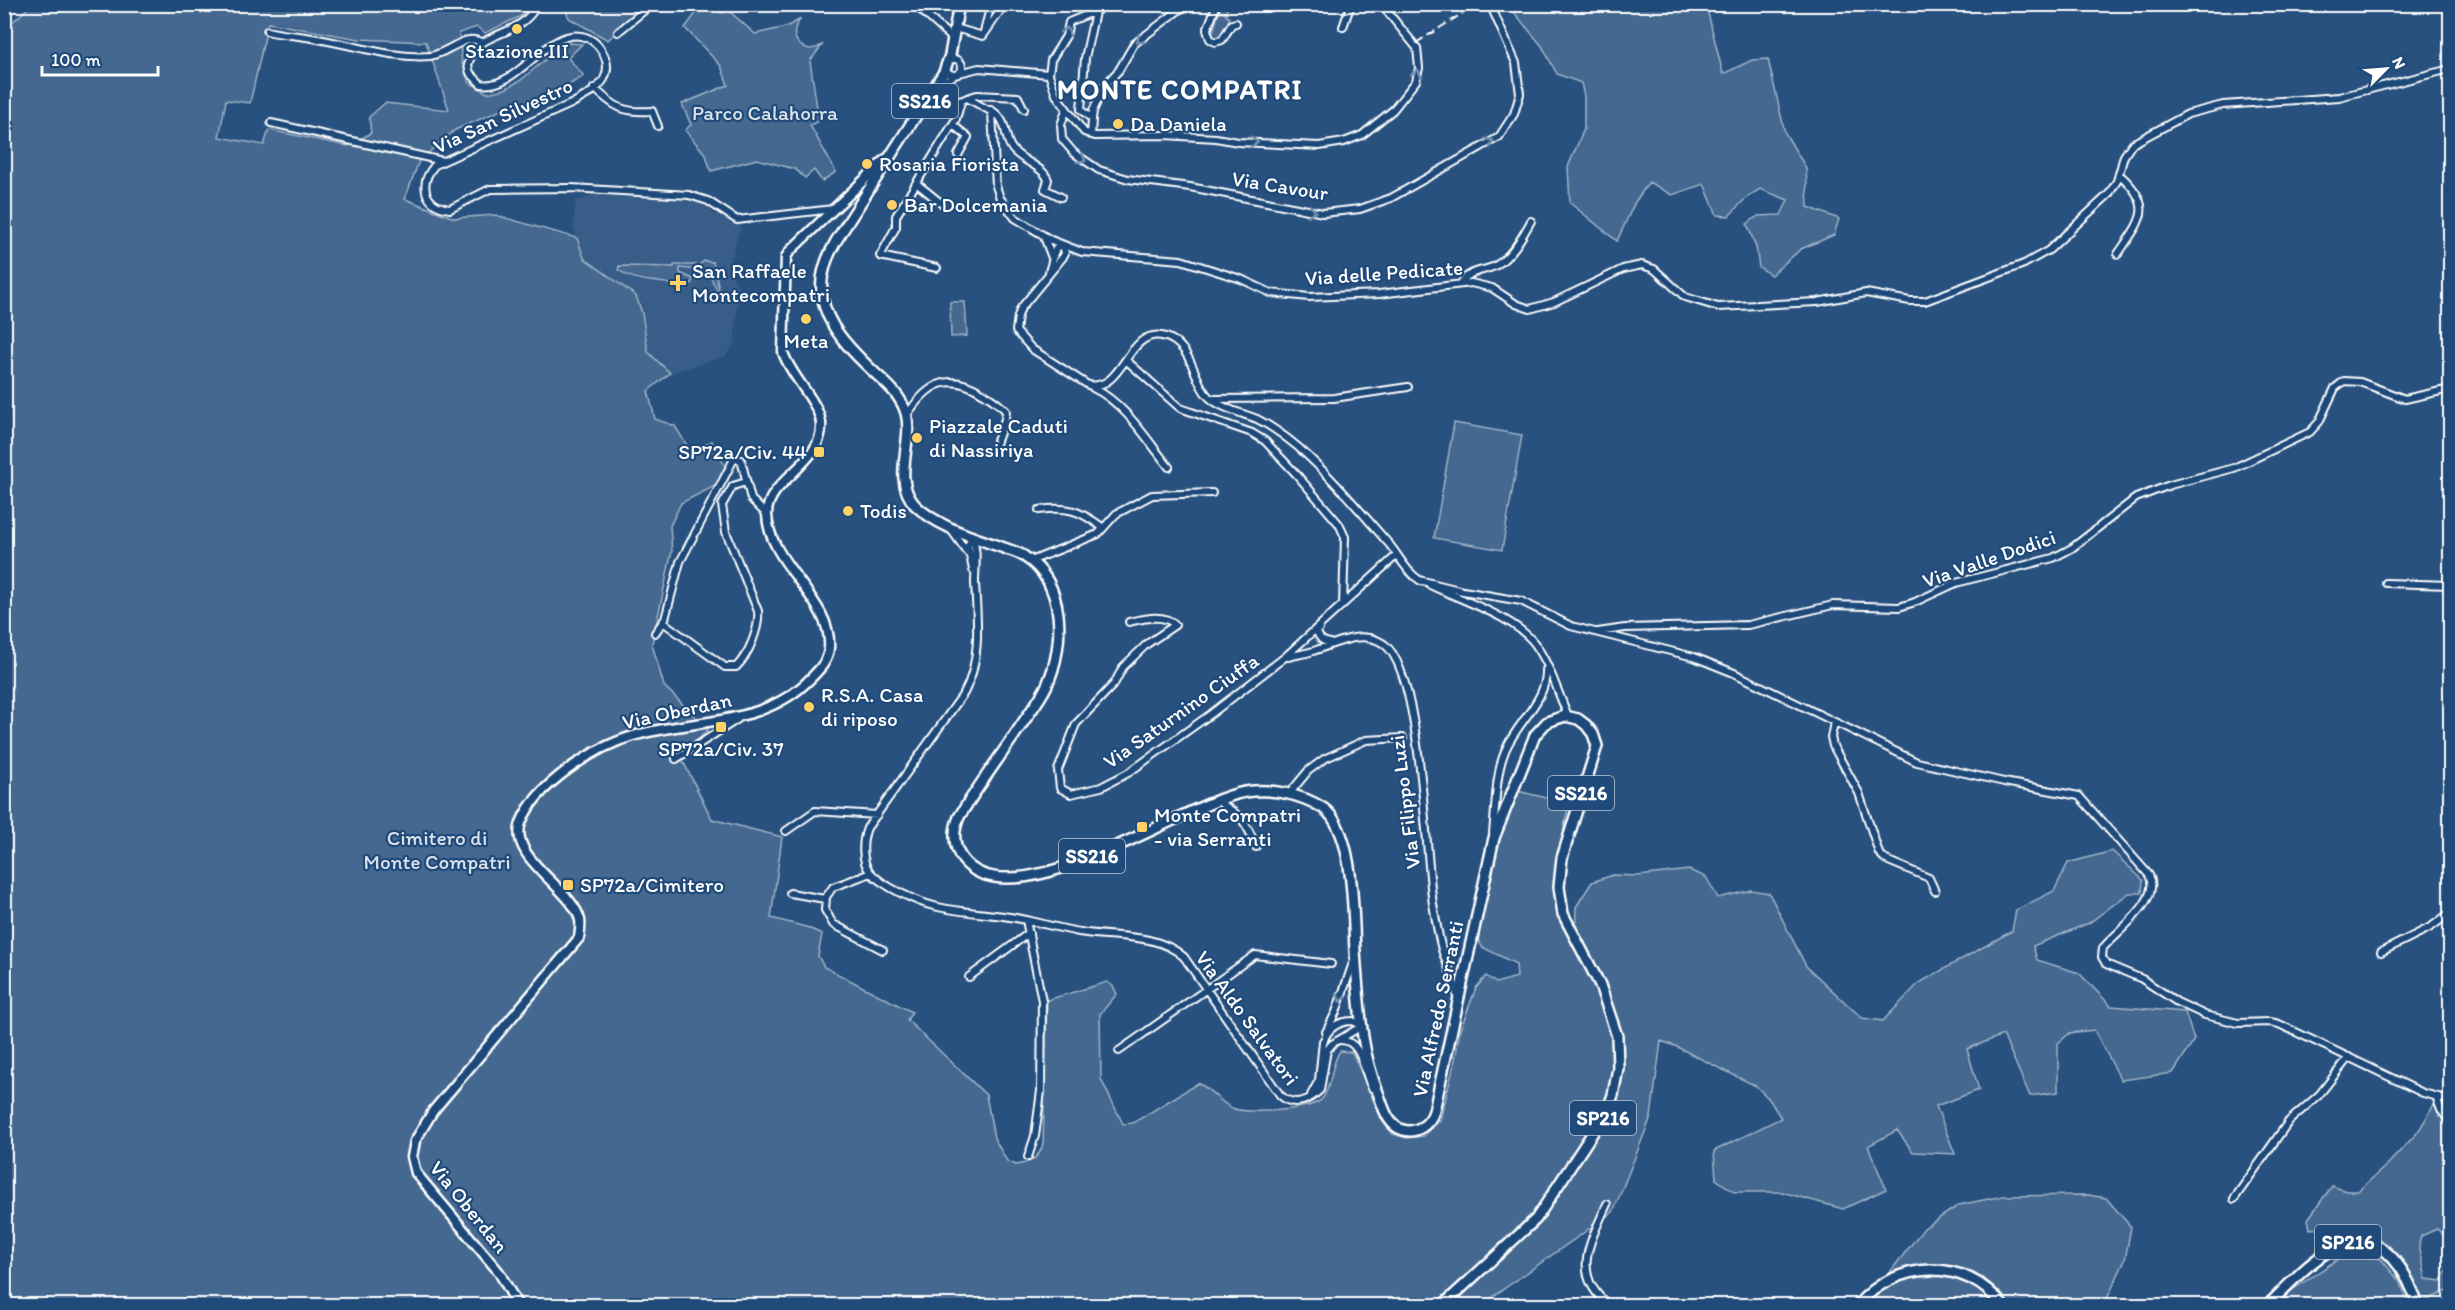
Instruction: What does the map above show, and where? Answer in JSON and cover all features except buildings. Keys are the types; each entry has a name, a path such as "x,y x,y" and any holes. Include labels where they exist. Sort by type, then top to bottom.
{"main road":[{"name":"SS216","path":"952,41 959,4"},
{"name":"Via Alfredo Serranti","path":"952,41 947,64 934,88 886,159 836,241 824,267 823,303 837,333 859,358 894,391 906,415 908,429 904,464 906,488 915,504 939,523 1016,552 1031,561 1046,580 1056,603 1059,628 1048,683 959,817 955,826 955,842 962,859 978,873 990,877 1042,874 1081,861 1216,801 1251,791 1302,797 1323,808 1333,818 1346,850 1367,1060 1381,1103 1391,1122 1401,1129 1415,1130 1429,1121 1434,1111 1491,847 1534,735 1550,720 1568,716"},
{"name":"SS216","path":"1559,884 1562,858 1597,748 1588,727 1578,719 1568,716"},
{"name":"SP216","path":"1442,1305 1540,1214 1606,1112 1613,1095 1619,1055 1616,1033 1597,978 1562,911 1559,884"},
{"name":"SP216","path":"2267,1305 2303,1271 2334,1248 2350,1242 2376,1245 2390,1255 2405,1275 2418,1305"},
{"path":"1857,1305 1887,1280 1906,1273 1928,1269 1948,1271 1970,1278 1985,1287 2003,1305"}],"street":[{"path":"267,31 371,50 415,55 441,54 468,40 476,39 481,42 519,25 529,17 538,4"},
{"path":"618,32 652,4"},
{"path":"914,4 952,41 954,56 962,66 957,74"},
{"path":"983,36 991,4"},
{"path":"983,36 1005,4"},
{"path":"1091,135 1093,111 1104,86 1119,70 1134,44 1187,4"},
{"path":"1217,4 1207,30 1210,39 1215,42 1222,40 1232,24 1236,23"},
{"path":"1343,27 1351,4"},
{"path":"1103,5 1095,12 1069,22 1066,36 1051,60 1049,74 1056,95 1084,132 1091,135 1164,135 1319,146 1344,142 1362,135 1393,110 1416,81 1419,68 1417,48 1381,4"},
{"name":"Via Cavour","path":"1066,110 1061,125 1062,139 1074,153 1099,170 1128,179 1190,187 1323,213 1359,209 1391,198 1499,137 1514,114 1520,85 1516,63 1490,4"},
{"path":"1092,119 1080,110 1085,58 1095,12"},
{"path":"955,28 983,36"},
{"name":"Via San Silvestro","path":"481,42 474,48 468,65 475,79 488,86 506,79 558,41 582,36 593,41 605,58 607,67 604,78 572,104 435,165 428,173 424,185 426,194 435,205 450,209 490,189 515,187 689,195 708,201 737,220 836,208"},
{"path":"957,74 949,72 947,64 952,59 958,59 980,68 1049,74"},
{"path":"980,68 957,74 934,88 947,100 964,100 995,112 1005,124 1010,146 1015,153 1046,174 1048,180 1045,189 1061,197"},
{"name":"Via delle Pedicate","path":"1082,252 1181,260 1240,279 1271,293 1309,297 1379,294 1475,283 1489,287 1520,306 1536,308 1559,301 1623,269 1644,265 1654,269 1686,297 1718,307 1817,302 1866,293 1923,302 2024,264 2049,250 2106,197 2119,174 2124,156 2132,144 2184,116 2204,108 2223,105 2339,97 2451,69"},
{"path":"594,88 613,105 632,112 652,111 658,126"},
{"path":"937,268 879,255 897,227 896,216 953,124 964,100 977,95 1018,97 1024,109"},
{"path":"985,107 992,112 996,186 1000,198 1015,218 1063,245 1082,252"},
{"path":"271,123 444,161"},
{"path":"953,124 968,137 958,155"},
{"path":"655,633 663,622 675,587 680,562 736,458 741,460 751,499 767,515 775,495 814,452 821,425 818,414 787,363 783,352 786,257 886,159"},
{"path":"2118,254 2142,216 2138,196 2119,174"},
{"path":"916,183 940,203"},
{"path":"1461,283 1470,274 1492,267 1505,258 1519,242 1531,221"},
{"path":"1042,234 1056,262"},
{"path":"1056,262 1056,248 1063,245"},
{"path":"1082,252 1070,254 1056,262 1022,308 1018,316 1016,331 1032,349 1088,386 1104,393 1117,405 1169,467"},
{"path":"1088,386 1104,385 1127,361 1134,349 1146,339 1156,336 1167,338 1190,359 1210,399 1259,420 1298,447 1350,499 1406,569 1419,580 1515,626 1534,643 1546,663 1568,716"},
{"path":"1127,361 1180,408 1252,434 1265,441 1298,476 1339,524 1346,537 1343,605"},
{"name":"Via Valle Dodici","path":"1596,632 1618,628 1748,625 1815,608 1838,605 1899,607 1956,583 2053,558 2075,545 2136,498 2165,487 2234,468 2310,432 2319,422 2338,385 2348,380 2356,380 2405,399 2451,389"},
{"path":"906,415 921,394 930,387 953,382 965,384 1006,411 993,452"},
{"path":"1210,399 1334,398 1408,387"},
{"path":"663,622 725,667 735,667 742,660 758,625 759,616 726,532 722,507 733,486 746,482"},
{"path":"1031,561 1097,534 1116,514 1152,495 1212,493"},
{"path":"1039,510 1070,509 1086,514 1102,527"},
{"name":"Via Oberdan","path":"518,1305 508,1285 490,1261 416,1173 412,1157 415,1142 441,1101 579,938 581,926 576,910 524,849 520,838 521,824 542,794 561,776 603,749 631,736 741,717 762,711 791,694 823,665 829,651 826,626 781,556 767,515"},
{"path":"947,526 973,560"},
{"path":"883,950 833,924 825,910 825,899 833,887 871,873 866,865 863,845 867,828 969,685 975,666 978,616 973,560 968,546 972,536"},
{"path":"973,560 982,547 994,544"},
{"name":"Via Saturnino Ciuffa","path":"1129,622 1159,618 1172,621 1175,625 1147,644 1123,667 1114,684 1076,724 1058,770 1060,788 1071,794 1101,787 1128,773 1285,657 1397,555"},
{"path":"1419,580 1463,591 1521,601 1567,625 1672,650 1714,665 1924,764 2079,796 2149,875 2152,882 2149,898 2103,948 2101,954 2104,962 2146,982 2197,1011 2238,1023 2276,1023 2436,1097 2451,1100"},
{"path":"2386,583 2451,585"},
{"path":"1321,626 1317,632 1319,637 1326,642 1334,643"},
{"name":"Via Filippo Luzi","path":"1285,657 1309,652 1351,638 1375,640 1386,646 1400,666 1416,735 1433,902 1443,951 1456,992 1455,1012"},
{"path":"1491,847 1500,768 1504,754 1542,692 1546,663"},
{"path":"676,759 741,717"},
{"path":"1834,723 1831,737 1833,746 1859,793 1880,855 1886,860 1929,878 1935,891"},
{"path":"1289,794 1308,771 1324,759 1366,740 1403,738"},
{"path":"1216,801 1240,815 1246,822 1256,847"},
{"path":"786,831 814,811 877,814"},
{"name":"Via Aldo Salvatori","path":"871,873 909,897 932,906 1162,943 1184,957 1280,1095 1290,1101 1304,1101"},
{"path":"790,893 825,899"},
{"path":"2381,952 2426,930 2451,914"},
{"path":"1026,920 1042,1001 1041,1091 1035,1136 1028,1157"},
{"path":"969,977 1029,933"},
{"path":"1304,1101 1311,1095 1318,1083 1324,1035 1350,975 1355,951"},
{"path":"1119,1051 1258,954 1331,964"},
{"path":"1304,1101 1320,1090 1328,1050 1362,1026 1353,1021 1338,1024 1326,1035 1323,1044"},
{"path":"1338,1041 1349,1041 1357,1047 1366,1076 1381,1103"},
{"path":"2234,1199 2289,1121 2319,1095 2349,1057"},
{"path":"2436,1097 2441,1110 2451,1122"},
{"path":"1607,1204 1592,1239 1586,1267 1593,1288 1610,1305"}],"shaded area":[{"name":"San Raffaele Montecompatri","path":"593,195 696,200 710,209 714,215 718,212 741,226 731,259 731,272 743,296 737,305 735,341 726,356 670,373 648,352 642,313 636,296 584,258 573,227 576,199 581,200"}],"green space":[{"name":"Cimitero di Monte Compatri","path":"31,5 531,5 521,16 485,33 477,27 459,33 462,63 469,82 487,93 505,89 521,80 569,43 582,44 568,58 584,76 555,93 501,110 455,130 419,161 405,199 454,218 495,215 577,238 584,258 636,296 642,313 648,352 670,373 648,391 655,419 675,426 691,452 712,441 725,466 717,485 681,503 670,526 672,551 652,644 664,686 708,729 682,759 712,819 782,837 771,918 806,927 822,934 818,956 824,967 912,1012 907,1020 986,1095 994,1138 1007,1161 1016,1165 1030,1161 1037,1156 1043,1143 1047,1000 1107,982 1113,986 1117,994 1100,1014 1101,1079 1123,1124 1133,1123 1198,1083 1227,1105 1239,1110 1293,1109 1316,1103 1326,1093 1340,1051 1352,1052 1383,1122 1393,1134 1407,1138 1424,1136 1440,1120 1460,1030 1476,988 1486,976 1496,983 1517,977 1516,964 1482,947 1477,937 1497,844 1517,791 1569,803 1555,873 1557,900 1575,940 1576,907 1592,882 1613,875 1638,876 1689,870 1706,877 1718,898 1751,890 1769,893 1806,966 1862,1018 1883,1021 1919,983 2012,931 2016,910 2054,891 2068,863 2112,851 2143,880 2142,893 2129,893 2089,923 2033,946 2037,960 2079,973 2111,1006 2185,1012 2194,1040 2173,1073 2121,1080 2094,1030 2070,1033 2058,1043 2058,1092 2030,1096 2003,1035 1967,1049 1979,1090 1936,1106 1955,1154 1913,1152 1897,1130 1868,1146 1886,1189 1843,1209 1782,1192 1734,1192 1716,1179 1714,1151 1781,1118 1769,1099 1756,1086 1661,1041 1651,1117 1613,1212 1481,1305 5,1306 4,30","holes":["268,23 359,39 426,42 449,110 385,103 369,117 371,133 348,146 269,130 264,145 219,137 226,100 250,103"]},
{"path":"567,5 645,5 608,40 569,18 565,9"},
{"name":"Parco Calahorra","path":"702,5 719,5 721,13 729,11 755,34 786,27 801,19 796,25 795,32 798,43 809,49 823,44 810,61 819,121 810,125 836,172 822,181 814,170 805,178 795,169 757,159 711,171 706,155 685,130 691,125 682,104 728,85 721,66 685,28"},
{"path":"1221,5 1228,5 1226,16 1229,17 1227,30 1218,40 1212,35"},
{"path":"1508,5 1700,5 1707,9 1723,74 1752,60 1768,59 1785,133 1806,168 1808,207 1839,219 1834,235 1801,249 1771,275 1759,267 1756,247 1747,224 1758,216 1781,215 1788,200 1760,189 1746,198 1729,216 1717,215 1704,184 1672,195 1649,182 1635,202 1617,241 1570,203 1568,167 1584,129 1584,96 1581,83 1557,74 1542,46"},
{"path":"704,261 713,262 721,299 708,271 680,268 680,273 693,279 691,284 676,288 675,285 639,279 618,270 619,266 674,267 674,265 699,265"},
{"path":"950,302 965,302 967,336 951,337"},
{"path":"1454,423 1522,435 1502,550 1434,538"},
{"path":"2434,1105 2450,1123 2450,1241 2437,1229 2421,1236 2419,1245 2426,1279 2441,1281 2450,1264 2450,1290 2422,1302 2407,1266 2393,1250 2343,1226 2310,1229 2308,1219 2332,1186 2346,1191 2358,1191 2388,1164 2418,1132"},
{"path":"2088,1195 2106,1198 2131,1227 2125,1260 2104,1305 1864,1306 1924,1228 1959,1205 2003,1196"},
{"path":"2358,1254 2381,1259 2400,1282 2409,1305 2276,1306 2282,1297 2338,1259"}],"railway":[{"path":"1416,43 1463,13"}],"place":[{"name":"Stazione III","path":"517,29"},
{"name":"Da Daniela","path":"1118,124"},
{"name":"Rosaria Fiorista","path":"867,164"},
{"name":"Bar Dolcemania","path":"892,205"},
{"name":"San Raffaele Montecompatri","path":"678,283"},
{"name":"Meta","path":"806,319"},
{"name":"Piazzale Caduti di Nassiriya","path":"917,438"},
{"name":"SP72a/Civ. 44","path":"819,452"},
{"name":"Todis","path":"848,511"},
{"name":"R.S.A. Casa di riposo","path":"809,707"},
{"name":"SP72a/Civ. 37","path":"721,727"},
{"name":"Monte Compatri - via Serranti","path":"1142,827"},
{"name":"SP72a/Cimitero","path":"568,885"}],"district":[{"name":"MONTE COMPATRI","path":"1180,90"}]}
